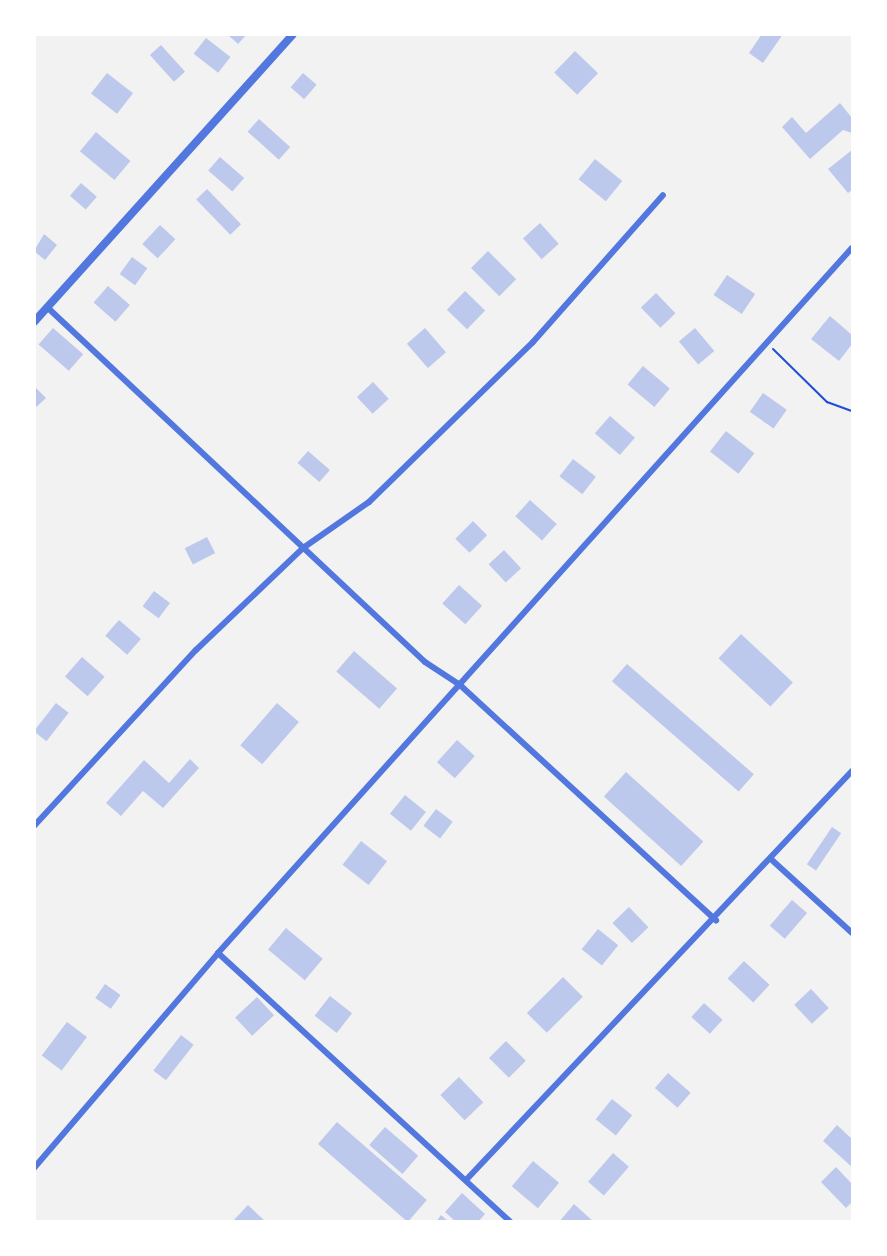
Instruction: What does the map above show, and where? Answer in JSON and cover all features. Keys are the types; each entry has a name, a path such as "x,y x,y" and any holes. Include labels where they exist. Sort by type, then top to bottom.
{"street":[{"path":"34,322 291,35"},
{"path":"34,826 196,650 303,548 369,502 533,342 663,195"},
{"path":"34,1168 218,953 852,248"},
{"path":"48,308 426,662 460,685 716,920"},
{"path":"466,1180 773,861 852,771"},
{"path":"773,861 852,933"},
{"path":"218,953 511,1221"}],"path":[{"path":"767,342 827,402 852,411"}],"building":[{"path":"227,34 247,34 238,44"},
{"path":"762,34 783,34 763,63 749,53"},
{"path":"206,38 230,57 218,73 194,54"},
{"path":"161,45 185,72 174,82 150,55"},
{"path":"575,51 598,73 577,95 554,73"},
{"path":"107,73 133,93 117,114 91,93"},
{"path":"303,73 317,85 304,99 291,87"},
{"path":"840,103 852,118 852,133 843,130 810,159 782,127 792,117 806,133"},
{"path":"259,119 290,147 279,160 248,132"},
{"path":"96,132 130,161 114,180 80,151"},
{"path":"852,150 852,190 848,193 828,169"},
{"path":"220,157 244,178 232,192 208,171"},
{"path":"595,159 622,181 606,201 579,179"},
{"path":"81,183 97,197 86,210 70,196"},
{"path":"207,189 241,224 230,235 196,199"},
{"path":"540,223 559,244 542,259 523,238"},
{"path":"160,225 175,239 158,258 142,244"},
{"path":"44,234 57,245 45,260 34,251"},
{"path":"488,251 516,279 499,296 471,268"},
{"path":"132,257 147,268 135,285 120,274"},
{"path":"727,275 755,294 742,314 714,295"},
{"path":"108,286 130,305 115,322 94,303"},
{"path":"465,291 485,310 467,329 447,310"},
{"path":"656,293 675,313 660,328 641,308"},
{"path":"830,316 852,335 852,344 839,361 811,339"},
{"path":"53,328 83,354 69,371 39,345"},
{"path":"425,328 446,352 428,368 407,344"},
{"path":"695,328 714,351 698,364 679,341"},
{"path":"643,366 670,388 654,407 628,384"},
{"path":"373,382 389,399 373,414 357,397"},
{"path":"34,386 46,398 34,409"},
{"path":"763,393 787,410 774,428 750,412"},
{"path":"610,416 635,438 620,455 595,433"},
{"path":"726,431 754,453 738,474 710,451"},
{"path":"308,451 330,470 319,482 298,463"},
{"path":"573,459 596,477 582,494 559,476"},
{"path":"530,500 557,524 542,540 515,516"},
{"path":"473,521 487,535 469,553 455,539"},
{"path":"207,537 215,553 193,564 185,548"},
{"path":"504,550 521,568 506,583 489,564"},
{"path":"459,585 482,606 465,624 442,604"},
{"path":"154,591 170,603 159,618 143,606"},
{"path":"119,620 141,639 127,655 105,636"},
{"path":"741,634 793,682 770,707 718,658"},
{"path":"354,651 397,688 379,709 336,671"},
{"path":"82,657 105,677 88,696 65,677"},
{"path":"627,664 754,774 739,792 612,681"},
{"path":"56,703 69,713 46,741 34,731"},
{"path":"277,703 299,722 262,764 240,745"},
{"path":"457,740 475,756 455,778 437,762"},
{"path":"190,759 199,768 163,808 143,791 121,816 106,803 144,760 169,783"},
{"path":"626,772 703,842 681,866 604,797"},
{"path":"405,795 426,812 411,831 390,814"},
{"path":"436,809 453,822 440,838 423,826"},
{"path":"832,827 841,833 816,870 807,864"},
{"path":"361,841 387,861 369,885 343,865"},
{"path":"792,900 807,913 785,939 770,926"},
{"path":"629,907 648,927 632,943 612,923"},
{"path":"286,928 323,959 305,980 268,949"},
{"path":"598,929 618,945 602,966 582,949"},
{"path":"744,961 770,985 753,1002 728,979"},
{"path":"563,977 583,997 547,1033 527,1013"},
{"path":"105,984 121,995 111,1009 95,998"},
{"path":"811,989 829,1008 812,1024 794,1005"},
{"path":"330,996 352,1013 337,1033 315,1016"},
{"path":"257,997 274,1015 252,1036 235,1017"},
{"path":"704,1003 723,1020 710,1034 691,1017"},
{"path":"67,1022 87,1037 62,1071 42,1056"},
{"path":"181,1035 194,1045 166,1080 153,1070"},
{"path":"506,1041 526,1061 509,1078 489,1058"},
{"path":"668,1073 691,1093 678,1108 655,1088"},
{"path":"459,1077 483,1102 465,1120 440,1095"},
{"path":"612,1099 632,1115 616,1136 596,1119"},
{"path":"337,1122 427,1200 408,1222 318,1144"},
{"path":"837,1125 852,1139 852,1167 823,1141"},
{"path":"385,1127 418,1156 402,1174 369,1145"},
{"path":"613,1153 629,1167 604,1195 588,1182"},
{"path":"533,1161 559,1183 538,1208 512,1186"},
{"path":"836,1167 852,1184 852,1202 846,1208 821,1182"},
{"path":"462,1193 485,1214 478,1222 456,1222 445,1212"},
{"path":"574,1204 594,1222 559,1222"},
{"path":"248,1205 266,1222 232,1222"},
{"path":"441,1215 449,1222 436,1222"}]}
